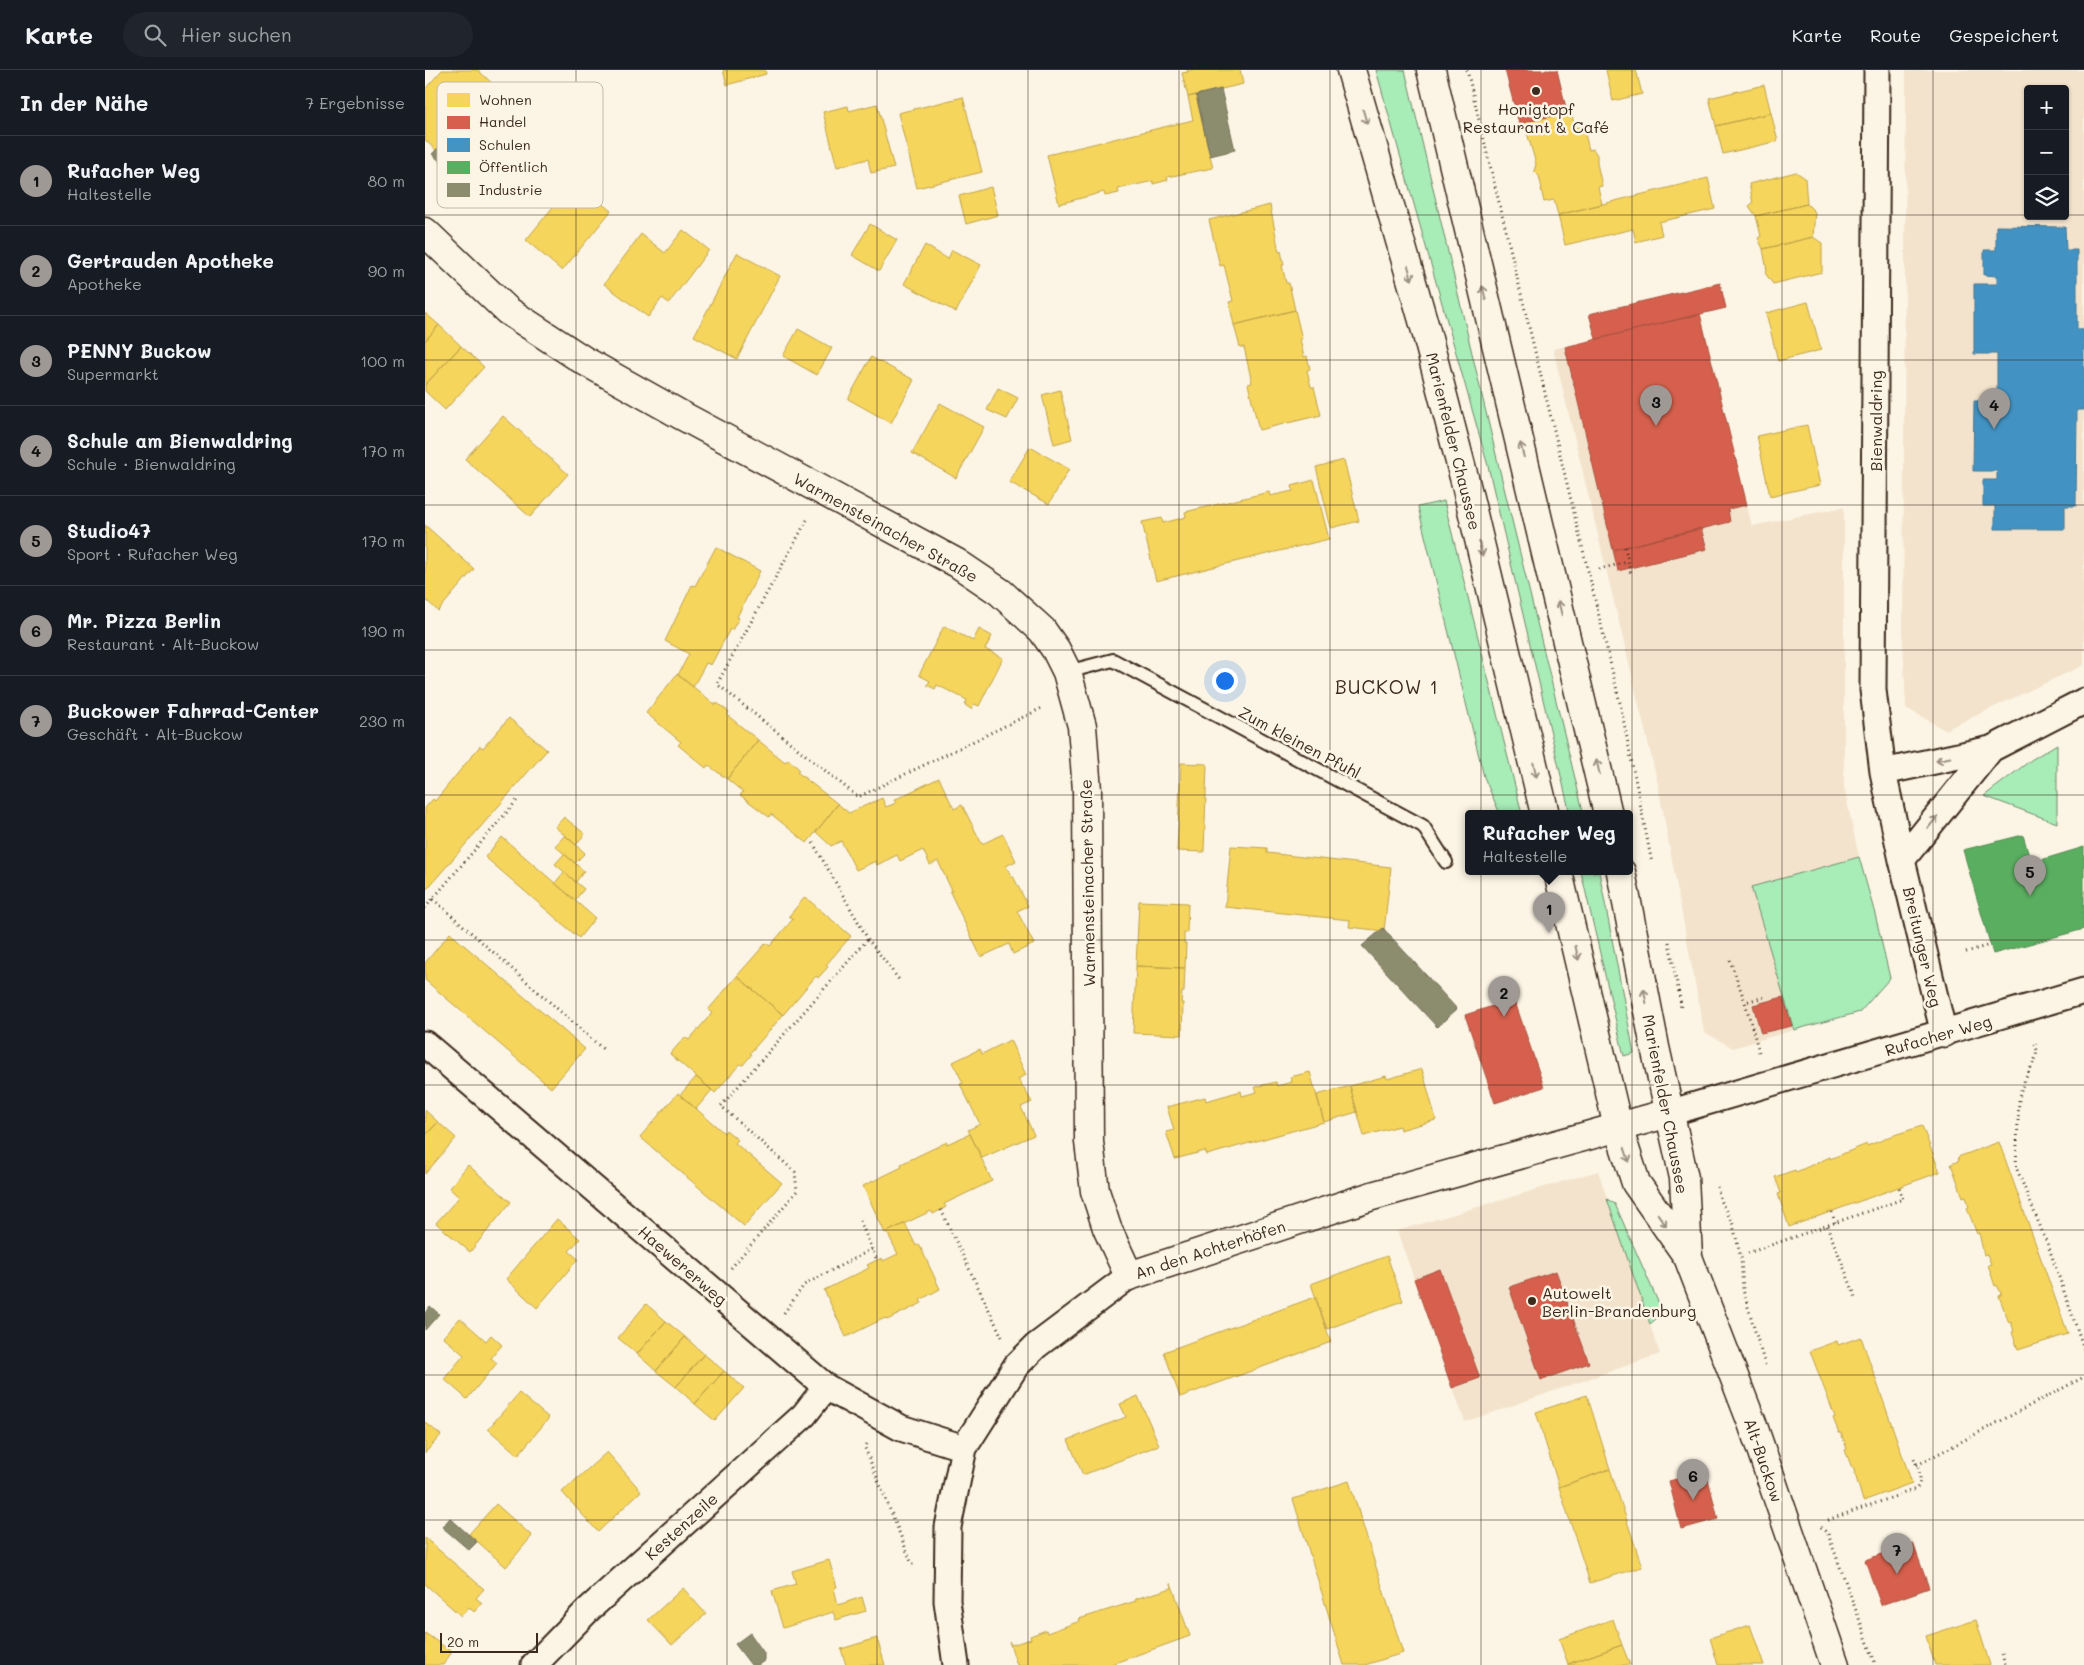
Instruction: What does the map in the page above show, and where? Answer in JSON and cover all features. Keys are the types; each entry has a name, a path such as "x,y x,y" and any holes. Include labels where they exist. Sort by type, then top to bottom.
{"main road":[{"name":"Marienfelder Chaussee","path":"1351,70 1426,331 1471,504 1544,810"},
{"path":"1431,70 1607,810"},
{"name":"Warmensteinacher Straße","path":"425,232 508,311 583,360 681,415 957,562 1000,592 1042,630 1056,650 1067,672 1082,726 1087,790 1089,1142 1095,1191 1107,1228 1129,1276"},
{"name":"Marienfelder Chaussee","path":"1559,875 1618,1127 1636,1183 1688,1258"},
{"name":"Marienfelder Chaussee","path":"1622,875 1683,1178 1688,1258"},
{"name":"Rufacher Weg","path":"1618,1127 1669,1113"},
{"name":"An den Achterhöfen","path":"1129,1276 1372,1196 1618,1127"},
{"name":"Alt-Buckow","path":"1688,1258 1752,1423 1835,1665"}],"street":[{"name":"Bienwaldring","path":"1877,70 1873,690 1883,772"},
{"path":"1883,772 1991,749 2084,701"},
{"path":"1902,860 1991,749"},
{"name":"Breitunger Weg","path":"1883,772 1944,1034"},
{"name":"Rufacher Weg","path":"1669,1113 1944,1034 2084,991"},
{"name":"Haewererweg","path":"425,1044 826,1387 901,1428 964,1448"},
{"name":"An den Achterhöfen","path":"956,1665 947,1601 948,1527 964,1448 1016,1366 1036,1346 1129,1276"},
{"name":"Kestenzeile","path":"535,1665 612,1588 804,1415 826,1387"}],"lane":[{"name":"Zum kleinen Pfuhl","path":"1067,672 1113,660 1423,826 1446,862"}],"path":[{"path":"1467,70 1617,693 1653,868"},
{"path":"807,520 717,684 858,797 1042,708"},
{"path":"1625,547 1631,574"},
{"path":"1599,569 1628,562"},
{"path":"425,908 519,798"},
{"path":"813,844 868,939 900,981"},
{"path":"433,899 604,1050"},
{"path":"1667,936 1681,1004 1680,1015"},
{"path":"729,1270 797,1191 795,1172 721,1106 868,939"},
{"path":"1966,952 1990,945"},
{"path":"1731,960 1759,1052"},
{"path":"1745,1002 1765,997"},
{"path":"2035,1044 2037,1057 2023,1084 2019,1098 2016,1168 2049,1248 2084,1349"},
{"path":"1717,1186 1721,1202 1732,1221 1741,1258 1743,1290 1767,1370"},
{"path":"1748,1254 1903,1199 1899,1187"},
{"path":"941,1210 1016,1366"},
{"path":"1831,1212 1835,1223"},
{"path":"859,1221 877,1260"},
{"path":"1827,1226 1857,1300"},
{"path":"782,1316 804,1285 872,1249"},
{"path":"1917,1465 2084,1377"},
{"path":"868,1442 865,1448 912,1564 917,1564"},
{"path":"1828,1520 1916,1489 1920,1480 1914,1458"},
{"path":"1817,1522 1828,1534 1876,1665"},
{"path":"2002,1654 2005,1665"}],"shaded area":[{"path":"1906,70 2084,70 2084,665 1945,730 1906,708 1903,643"},
{"path":"1701,314 1752,526 1844,507 1844,787 1859,857 1751,887 1794,1030 1733,1048 1704,1032 1657,780 1553,349"},
{"name":"Autowelt Berlin-Brandenburg","path":"1598,1171 1660,1354 1465,1422 1397,1231"}],"green space":[{"path":"1376,70 1405,70 1583,810 1569,810 1488,466"},
{"path":"1444,501 1521,810 1498,810 1484,777 1418,507"},
{"path":"2057,744 2057,823 1984,796 2031,760"},
{"path":"1859,857 1890,978 1860,1012 1794,1030 1751,887"},
{"path":"1582,875 1600,875 1634,1053 1624,1056"},
{"path":"1607,1199 1615,1204 1663,1313 1650,1324"}],"building: Wohnen":[{"path":"442,70 478,70 491,82 437,82 437,151 425,140 425,89"},
{"path":"723,70 765,70 766,74 727,85"},
{"path":"1187,70 1240,70 1243,84 1188,97 1182,73 1188,72"},
{"path":"1606,70 1636,70 1642,94 1613,101"},
{"path":"1764,85 1771,113 1716,126 1709,98"},
{"path":"1196,95 1213,168 1167,177 1168,180 1153,184 1153,181 1118,189 1119,193 1105,196 1104,192 1059,204 1047,155 1193,120 1188,97"},
{"path":"963,97 982,172 917,188 898,113"},
{"path":"877,104 894,168 871,173 868,159 837,167 823,112 848,106 849,111"},
{"path":"1571,111 1575,128 1583,126 1589,150 1593,149 1597,155 1602,186 1598,187 1602,204 1558,215 1554,200 1544,202 1539,176 1534,171 1536,164 1524,122"},
{"path":"1771,113 1778,141 1723,154 1716,126"},
{"path":"1796,172 1805,178 1807,204 1756,216 1749,206 1753,203 1749,184"},
{"path":"1708,178 1715,209 1659,222 1662,235 1636,242 1633,229 1565,245 1558,215"},
{"path":"991,187 998,215 966,224 959,196"},
{"path":"1807,204 1815,212 1813,237 1763,249 1758,238 1761,236 1756,216"},
{"path":"603,205 611,211 562,271 526,240 552,208 603,208"},
{"path":"1270,205 1279,252 1281,251 1284,265 1282,265 1286,283 1289,283 1295,310 1234,325 1229,302 1233,301 1224,265 1220,266 1209,220"},
{"path":"870,224 897,240 879,271 852,255"},
{"path":"683,230 709,250 669,303 662,298 648,317 604,284 641,234 665,253"},
{"path":"1813,237 1822,243 1822,272 1773,284 1765,273 1767,271 1763,249"},
{"path":"925,245 948,259 952,250 981,265 956,312 904,284"},
{"path":"737,253 780,276 737,359 694,336"},
{"path":"1808,302 1821,350 1778,361 1766,313"},
{"path":"1295,310 1304,357 1307,356 1310,369 1307,370 1311,387 1314,387 1321,415 1259,430 1248,384 1252,383 1244,347 1240,347 1234,325"},
{"path":"425,313 439,325 425,341"},
{"path":"439,325 461,346 425,385 425,341"},
{"path":"798,329 832,348 817,375 783,356"},
{"path":"461,346 484,367 445,410 425,391 425,385"},
{"path":"871,357 914,380 891,423 848,399"},
{"path":"998,388 1018,398 1007,419 987,410"},
{"path":"1060,390 1072,439 1054,444 1042,395"},
{"path":"940,403 984,427 956,478 912,453"},
{"path":"503,416 568,474 530,517 465,459"},
{"path":"1807,425 1820,485 1770,496 1757,436"},
{"path":"1030,447 1069,469 1049,504 1009,482"},
{"path":"1344,460 1359,521 1331,528 1316,467"},
{"path":"1314,480 1329,539 1156,581 1142,522 1162,518 1163,523 1186,517 1185,512 1269,492 1270,496 1293,491 1292,486"},
{"path":"425,525 474,569 438,611 425,599"},
{"path":"716,547 760,571 737,617 739,618 732,630 730,629 711,665 706,663 693,687 678,675 689,654 665,641 692,585 695,586"},
{"path":"944,626 973,641 979,629 992,636 985,649 1003,658 979,706 974,704 971,709 965,705 967,700 937,685 935,689 927,685 930,681 919,675"},
{"path":"677,674 716,705 717,703 729,712 727,715 758,740 727,779 708,765 706,768 678,745 681,742 646,713"},
{"path":"509,718 547,750 427,889 425,888 425,808 433,799 435,801 480,746 483,748"},
{"path":"758,740 785,762 788,759 799,769 797,772 838,804 807,843 771,814 769,817 740,795 743,792 727,779"},
{"path":"1181,763 1207,764 1204,852 1177,851"},
{"path":"939,778 954,809 962,805 982,844 1003,834 1016,861 1006,866 1028,906 1017,911 1034,944 1013,954 1009,944 981,957 950,892 952,891 938,861 930,865 923,850 900,861 897,855 877,865 876,861 856,870 841,841 831,846 816,832 838,804 849,813 882,798 886,807 896,803 894,800"},
{"path":"564,817 585,834 576,845 555,827"},
{"path":"565,835 585,853 575,863 555,846"},
{"path":"502,837 595,918 579,938 485,857"},
{"path":"1231,846 1267,848 1267,853 1391,867 1384,931 1349,927 1350,920 1225,907"},
{"path":"564,854 584,871 576,882 555,864"},
{"path":"564,872 584,889 575,900 555,883"},
{"path":"805,897 851,936 826,965 828,967 818,978 816,976 783,1015 737,976 766,943 770,946 793,919 789,916"},
{"path":"1139,901 1188,903 1187,933 1184,933 1184,943 1186,943 1185,968 1136,966"},
{"path":"450,933 585,1049 551,1088 425,980 425,963"},
{"path":"1136,966 1185,968 1184,992 1182,992 1181,1003 1183,1003 1182,1035 1133,1033"},
{"path":"737,976 783,1015 750,1053 752,1054 743,1065 740,1064 715,1093 670,1054 685,1037 689,1040 712,1013 708,1010"},
{"path":"1010,1040 1026,1075 1018,1079 1032,1102 1021,1107 1034,1135 982,1158 968,1130 980,1124 960,1084 963,1083 953,1062 980,1049 982,1054"},
{"path":"1422,1069 1436,1120 1400,1130 1399,1126 1364,1136 1350,1086 1386,1076 1387,1079"},
{"path":"1310,1072 1324,1122 1207,1155 1205,1151 1175,1159 1166,1132 1174,1130 1167,1107 1205,1097 1206,1101 1241,1091 1242,1096 1257,1092 1255,1087 1276,1082 1277,1086 1292,1082 1290,1077"},
{"path":"696,1077 712,1090 696,1109 680,1095"},
{"path":"1350,1086 1357,1112 1324,1122 1317,1095"},
{"path":"678,1093 724,1133 726,1130 738,1140 735,1143 782,1183 744,1226 640,1137"},
{"path":"425,1110 438,1122 425,1136"},
{"path":"438,1122 456,1138 425,1174 425,1136"},
{"path":"1922,1126 1940,1172 1789,1227 1778,1194 1781,1193 1775,1177 1795,1170 1796,1172 1830,1157 1830,1159 1867,1144 1867,1146"},
{"path":"970,1134 992,1181 944,1204 946,1207 933,1214 931,1211 885,1233 863,1186 902,1167 901,1164 947,1142 947,1144"},
{"path":"1999,1142 2068,1334 2018,1350 2011,1322 2009,1323 1999,1296 2002,1295 1997,1285 1995,1286 1988,1265 1991,1264 1987,1254 1984,1255 1979,1233 1977,1234 1967,1208 1969,1207 1966,1196 1963,1197 1951,1164 1959,1161 1958,1157"},
{"path":"468,1165 511,1202 470,1252 436,1223 459,1197 449,1188"},
{"path":"557,1219 580,1239 569,1251 578,1259 537,1308 506,1279"},
{"path":"905,1223 916,1246 919,1244 940,1289 920,1300 922,1303 846,1337 824,1290 869,1268 867,1265 877,1260 882,1258 883,1261 898,1254 887,1232"},
{"path":"1387,1256 1403,1301 1327,1329 1311,1284"},
{"path":"1315,1297 1331,1342 1180,1397 1164,1352"},
{"path":"646,1304 666,1321 637,1354 618,1338"},
{"path":"460,1318 486,1341 491,1335 502,1345 491,1358 497,1363 467,1399 444,1379 464,1355 443,1337"},
{"path":"666,1321 685,1337 656,1371 637,1354"},
{"path":"685,1337 704,1354 676,1387 656,1371"},
{"path":"1861,1337 1912,1483 1863,1501 1853,1467 1845,1450 1847,1449 1833,1418 1835,1417 1810,1351 1837,1341 1838,1345"},
{"path":"704,1354 724,1371 695,1404 676,1387"},
{"path":"724,1371 744,1388 715,1421 695,1404"},
{"path":"519,1393 549,1418 518,1455 488,1429"},
{"path":"1587,1395 1610,1469 1559,1487 1536,1412"},
{"path":"1138,1396 1159,1445 1083,1475 1068,1440 1126,1417 1120,1404"},
{"path":"425,1422 441,1435 425,1453"},
{"path":"607,1452 641,1491 598,1532 562,1492"},
{"path":"1610,1469 1642,1567 1590,1583 1559,1487"},
{"path":"1349,1481 1403,1653 1365,1665 1344,1665 1293,1499"},
{"path":"496,1504 532,1536 506,1567 469,1534"},
{"path":"425,1538 484,1589 476,1598 482,1603 474,1612 469,1607 461,1616 425,1584"},
{"path":"829,1560 837,1587 834,1588 838,1605 862,1597 866,1611 836,1620 833,1612 783,1628 772,1591 796,1584 792,1571"},
{"path":"1171,1583 1190,1636 1109,1665 1017,1665 1009,1641 1011,1645 1031,1639 1030,1636 1046,1630 1047,1633 1080,1621 1079,1619 1172,1588"},
{"path":"683,1588 706,1614 672,1645 648,1620"},
{"path":"1613,1619 1622,1645 1568,1664 1559,1639"},
{"path":"1976,1620 1990,1665 1935,1665 1926,1636"},
{"path":"1750,1625 1764,1665 1718,1665 1710,1638"},
{"path":"425,1633 452,1652 443,1665 425,1665"},
{"path":"877,1638 885,1665 846,1665 841,1649"},
{"path":"1622,1645 1630,1665 1568,1665 1568,1664"}],"building: Handel":[{"name":"Honigtopf Restaurant & Café","path":"1505,70 1557,70 1567,112 1519,124"},
{"path":"1720,283 1726,308 1596,339 1589,314"},
{"path":"1700,314 1747,505 1728,509 1730,522 1613,550 1565,347"},
{"path":"1701,528 1707,549 1618,571 1613,550"},
{"path":"1783,997 1792,1026 1761,1033 1753,1005"},
{"path":"1514,999 1544,1087 1495,1103 1465,1015"},
{"path":"1440,1269 1480,1378 1452,1388 1414,1279"},
{"path":"1556,1271 1589,1363 1541,1380 1509,1287"},
{"path":"1706,1471 1718,1519 1681,1529 1669,1481"},
{"path":"1913,1543 1929,1588 1881,1605 1865,1560"}],"building: Schulen":[{"path":"1996,226 2065,227 2066,250 2077,250 2077,329 2084,329 2084,410 2077,410 2076,506 2065,506 2065,529 1995,529 1995,506 1983,506 1983,480 1997,480 1997,471 1973,471 1974,401 1997,401 1997,354 1974,354 1974,284 1997,284 1997,276 1984,275 1984,250 1996,250"}],"building: Öffentlich":[{"path":"2023,835 2031,863 2084,847 2084,929 1993,954 1963,850"}],"building: Industrie":[{"path":"1221,89 1235,150 1210,156 1196,95"},
{"path":"437,149 437,159 432,154"},
{"path":"1383,928 1457,1009 1437,1027 1362,946"},
{"path":"430,1306 439,1314 425,1330 425,1313"},
{"path":"450,1518 477,1542 469,1550 442,1527"},
{"path":"750,1633 764,1653 764,1661 758,1665 751,1665 735,1644"}],"place":[{"name":"Honigtopf Restaurant & Café","path":"1536,91"},
{"name":"PENNY Buckow","path":"1656,426"},
{"name":"Schule am Bienwaldring","path":"1994,429"},
{"name":"Studio47","path":"2030,896"},
{"name":"Rufacher Weg","path":"1549,933"},
{"name":"Gertrauden Apotheke","path":"1504,1017"},
{"name":"Autowelt Berlin-Brandenburg","path":"1532,1301"},
{"name":"Mr. Pizza Berlin","path":"1693,1500"},
{"name":"Buckower Fahrrad-Center","path":"1897,1574"}],"district":[{"name":"BUCKOW 1","path":"1387,686"}]}
